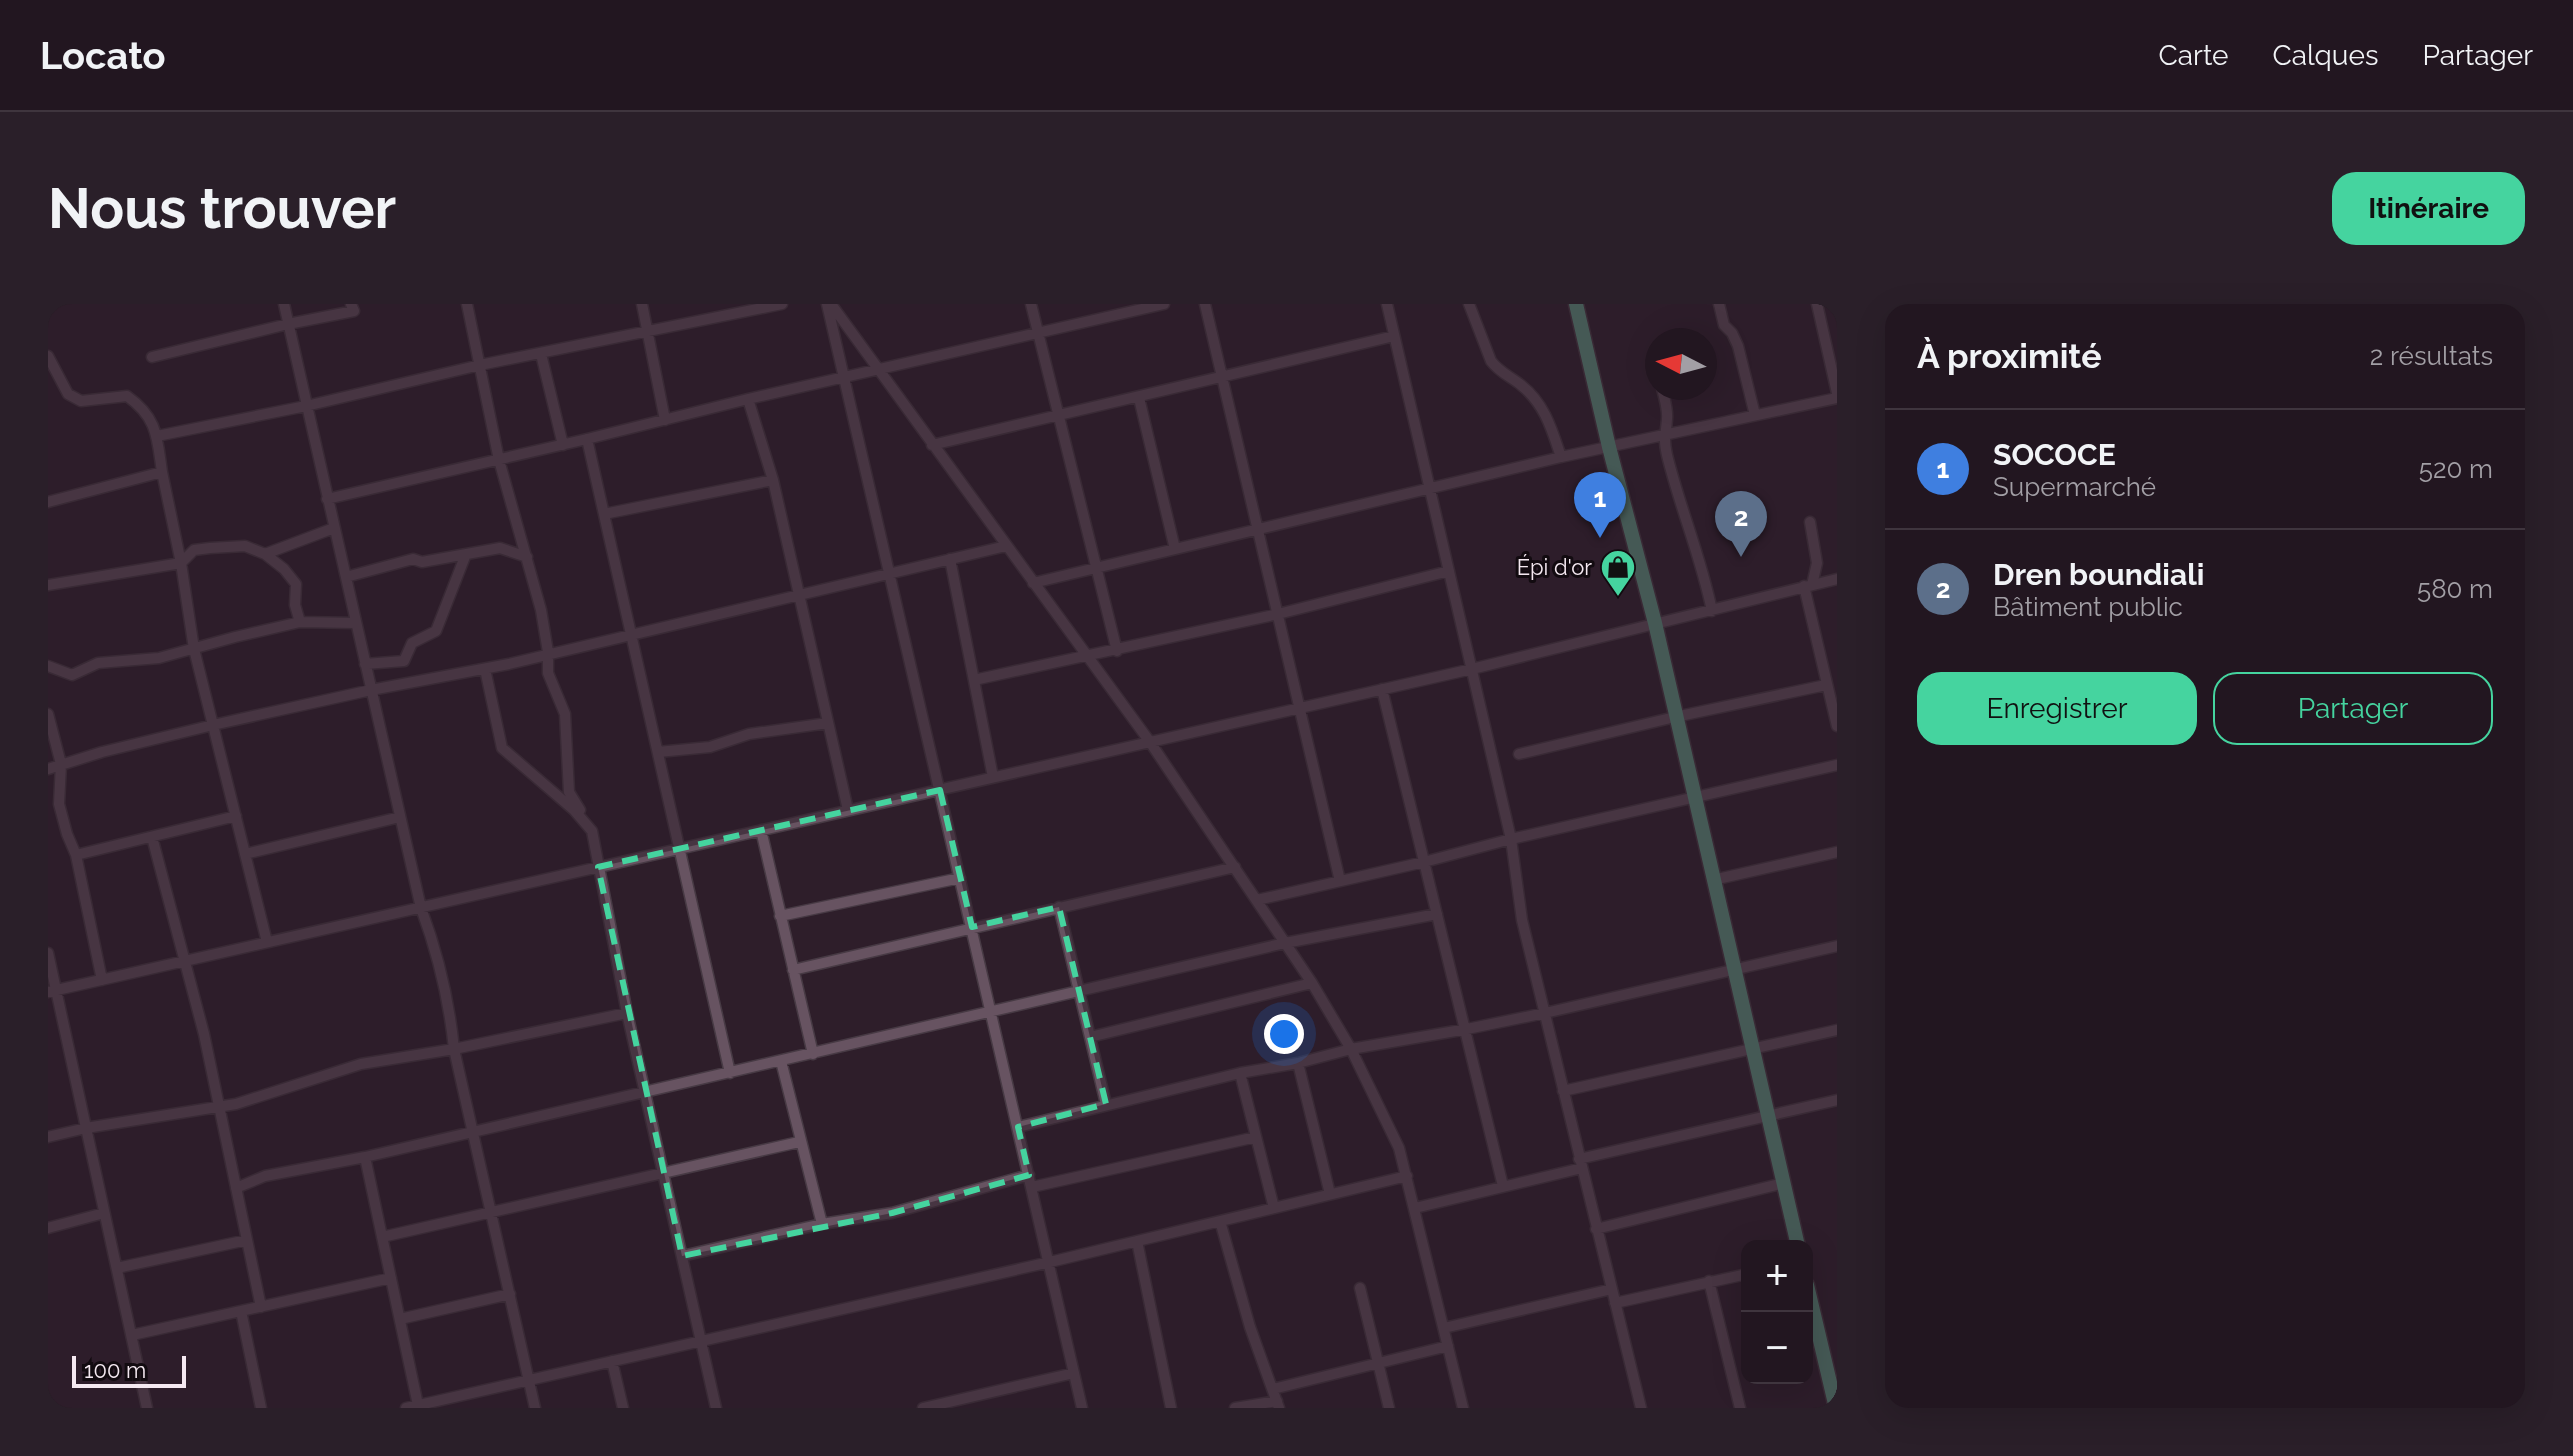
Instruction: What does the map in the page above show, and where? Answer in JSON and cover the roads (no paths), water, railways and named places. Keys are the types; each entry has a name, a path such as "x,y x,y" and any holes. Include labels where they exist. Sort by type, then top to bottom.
{"main road":[{"path":"1576,304 1655,623 1797,1240"},
{"path":"1813,1304 1831,1359 1836,1406"}],"street":[{"path":"284,304 421,908 447,992 454,1049 535,1408"},
{"path":"152,357 354,311 351,304"},
{"path":"467,304 499,460 541,610 548,673 562,704 567,726 569,792 592,831 627,1013 716,1408"},
{"path":"642,304 665,420"},
{"path":"157,436 306,406 480,365 782,304"},
{"path":"829,304 1150,742 1312,983 1351,1049 1392,1130 1407,1176 1463,1408"},
{"path":"829,304 1082,1408"},
{"path":"1031,304 1117,651"},
{"path":"327,499 1164,304"},
{"path":"1205,304 1340,881"},
{"path":"1387,304 1511,839 1522,920 1641,1408"},
{"path":"1469,304 1491,361 1542,406 1561,457"},
{"path":"1719,304 1724,325 1738,346 1755,415"},
{"path":"1033,583 1561,457 1837,395 1817,304"},
{"path":"932,445 1394,336"},
{"path":"541,354 563,445"},
{"path":"48,356 68,394 81,401 127,396 143,407 157,436 194,649 267,942"},
{"path":"1139,398 1175,549"},
{"path":"748,399 773,480 848,810"},
{"path":"1664,400 1667,417 1663,435 1712,611"},
{"path":"587,439 730,1073"},
{"path":"48,502 162,472"},
{"path":"604,514 773,480"},
{"path":"1810,522 1817,563 1808,586 1826,685 1837,726"},
{"path":"265,554 334,528"},
{"path":"48,585 181,563 194,550 245,546 265,554 296,584 295,605 300,622"},
{"path":"48,769 213,725 371,690 485,669 1006,546"},
{"path":"346,577 413,559 422,562 500,548 527,557"},
{"path":"365,664 404,661 412,643 436,631 466,554"},
{"path":"950,559 993,777"},
{"path":"974,680 1117,651 1449,571"},
{"path":"52,991 1472,669 1837,579"},
{"path":"48,666 72,675 98,663 159,658 300,622 356,623"},
{"path":"485,669 502,748 574,810 592,831"},
{"path":"1519,754 1826,685"},
{"path":"1382,689 1503,1186"},
{"path":"48,714 61,764 59,804 76,855 102,980"},
{"path":"658,752 710,747 749,734 828,723"},
{"path":"1257,900 1837,765"},
{"path":"76,855 236,816"},
{"path":"245,854 400,817"},
{"path":"761,830 813,1054"},
{"path":"152,837 186,961 261,1307"},
{"path":"1713,880 1837,852"},
{"path":"793,970 1235,867"},
{"path":"780,916 960,878"},
{"path":"1059,907 1106,1104"},
{"path":"236,1188 265,1176 365,1157 1285,943 1437,914"},
{"path":"1018,1127 1240,1073 1545,1013 1837,946"},
{"path":"48,953 52,991 86,1128 147,1408"},
{"path":"1090,1037 1312,983"},
{"path":"48,1137 252,1100 361,1064 454,1049 627,1013"},
{"path":"1563,1091 1837,1030"},
{"path":"781,1061 822,1224"},
{"path":"1298,1063 1330,1194"},
{"path":"1240,1073 1274,1208"},
{"path":"1415,1208 1768,1115 1837,1100"},
{"path":"682,1256 822,1224 892,1213 1031,1181 1256,1137"},
{"path":"382,1237 799,1142"},
{"path":"365,1157 418,1405"},
{"path":"406,1408 1050,1262 1407,1176"},
{"path":"1596,1229 1784,1183"},
{"path":"48,1228 104,1213"},
{"path":"1220,1221 1250,1327 1278,1405 1235,1408"},
{"path":"117,1268 247,1240"},
{"path":"1137,1241 1171,1408"},
{"path":"1615,1303 1741,1275"},
{"path":"132,1335 391,1278"},
{"path":"1709,1281 1740,1408"},
{"path":"1360,1288 1389,1408"},
{"path":"1444,1328 1612,1289"},
{"path":"400,1319 510,1294"},
{"path":"241,1311 261,1408"},
{"path":"1273,1389 1448,1346"},
{"path":"612,1361 623,1408"},
{"path":"923,1408 1074,1373"}],"place":[{"name":"SOCOCE","path":"1600,538"},
{"name":"Dren boundiali","path":"1741,557"},
{"name":"Épi d'or","path":"1618,598"}]}
